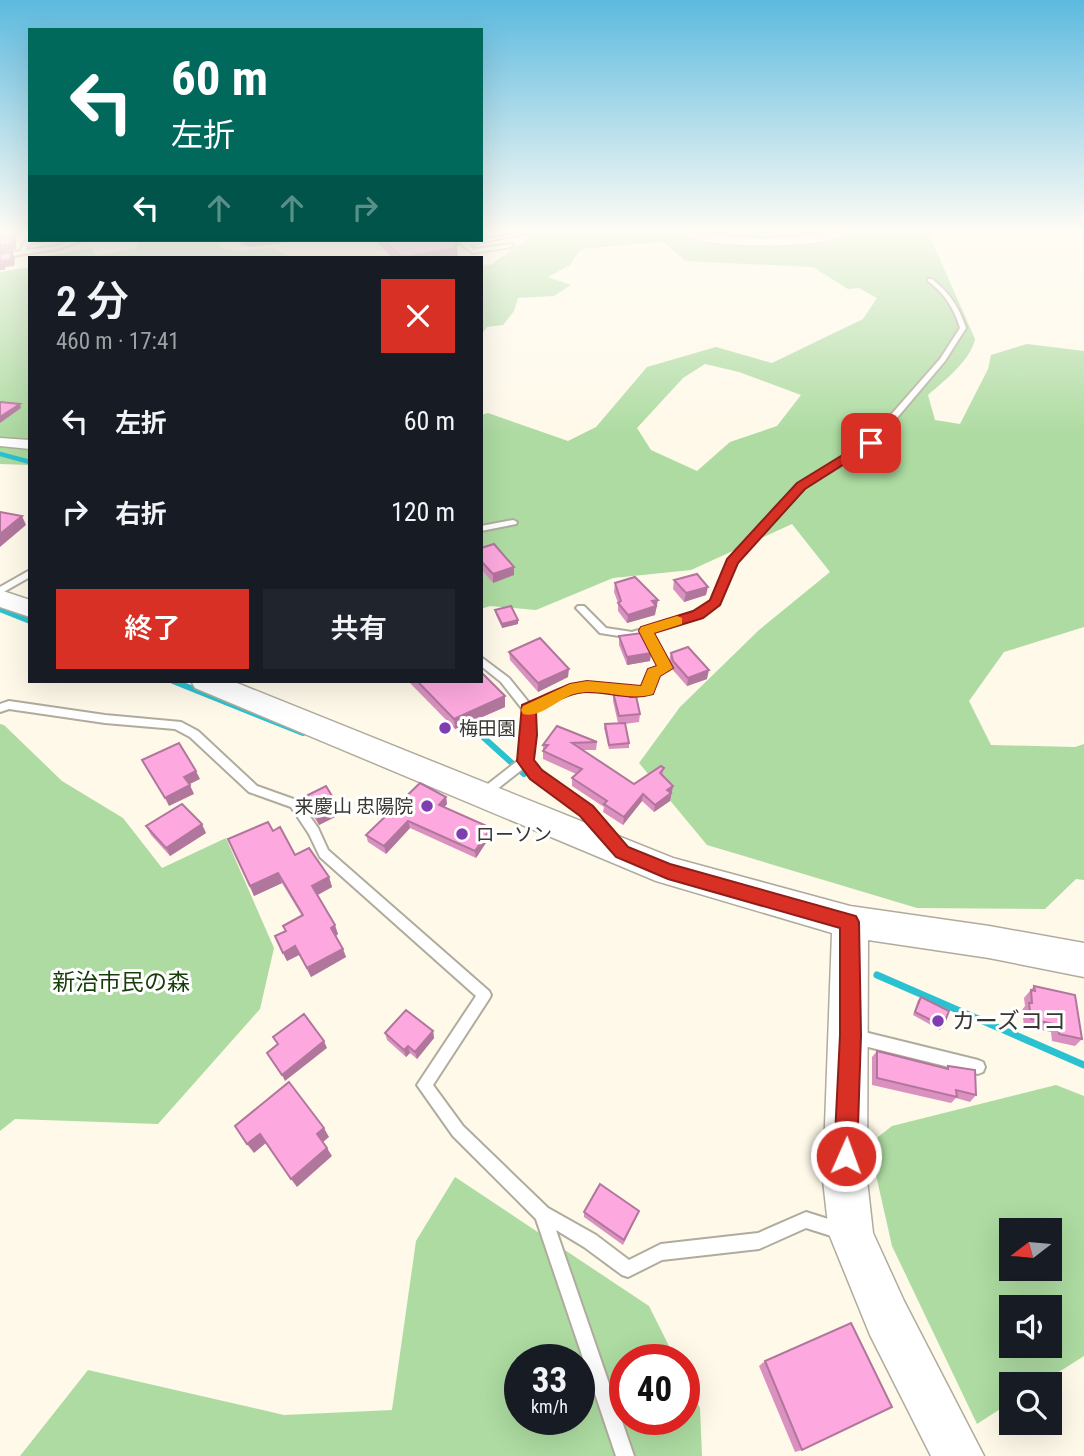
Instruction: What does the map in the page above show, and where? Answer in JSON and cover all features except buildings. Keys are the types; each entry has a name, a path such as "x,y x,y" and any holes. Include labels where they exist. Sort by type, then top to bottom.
{"street":[{"path":"0,442 28,445"},
{"path":"0,598 28,609"},
{"path":"211,683 495,784 622,852 668,871 849,922 989,942 1084,960"},
{"path":"849,922 850,1035 845,1180 850,1234 887,1318 958,1456"}],"lane":[{"path":"581,608 603,631 632,635 698,615 716,602 732,562 778,510 801,486 871,443 943,360 963,328 951,300"},
{"path":"483,530 513,522"},
{"path":"0,591 28,574"},
{"path":"528,709 570,689 587,687 637,692 647,690 654,672 666,668 646,631"},
{"path":"483,662 505,680 528,709 529,735 525,762 495,784"},
{"path":"0,708 22,706 105,719 177,725 194,734 253,789 295,804 314,831 324,853 484,995 424,1085 458,1131 541,1214 590,1241 628,1269 661,1252 759,1241 806,1220 850,1234"},
{"path":"525,762 536,774 586,811 622,852"},
{"path":"850,1035 978,1067"},
{"path":"541,1214 625,1456"}],"green space":[{"path":"0,300 28,300 28,465 0,464"},
{"path":"483,300 517,300 514,311 503,325 487,327 483,332"},
{"path":"876,300 958,300 975,339 963,362 928,395 935,420 960,424 988,369 991,355 1027,344 1084,351 1084,627 1004,652 969,701 991,745 1075,747 1084,744 1084,880 1076,879 1045,909 917,908 707,845 639,763 680,707 759,630 830,572 792,524 691,570 613,578 536,610 490,606 483,608 483,414 488,413 568,441 596,427 647,367 716,347 772,363 863,319","holes":["705,364 739,372 801,395 777,426 730,442 697,471 651,450 637,428 683,378"]},
{"name":"新治市民の森","path":"0,724 62,781 123,818 162,868 226,838 274,948 260,1009 158,1124 15,1119 0,1131"},
{"path":"1056,1085 1084,1096 1084,1356 1059,1372 999,1372 999,1410 977,1424 892,1246 869,1144 892,1126"},
{"path":"455,1177 649,1306 668,1344 609,1344 609,1435 700,1435 700,1408 702,1456 20,1456 88,1370 284,1415 392,1410 416,1241"}],"waterway":[{"path":"0,454 28,461"},
{"path":"0,609 28,620"},
{"path":"178,683 303,733"},
{"path":"463,719 524,774"},
{"path":"877,975 1084,1065"}],"slow traffic":[{"path":"529,710 570,689 587,687 637,692 647,690 654,672 666,668 646,631 677,621"}],"place":[{"name":"梅田園","path":"445,728"},
{"name":"来慶山 忠陽院","path":"427,806"},
{"name":"ローソン","path":"462,834"},
{"name":"カーズココ","path":"938,1021"}],"route":[{"path":"846,1156 850,1035 849,922 668,871 622,852 586,811 551,787 525,761 529,735 528,709 570,689 587,687 637,692 647,690 654,672 666,668 646,631 698,615 716,602 732,562 801,486 871,443"}]}
